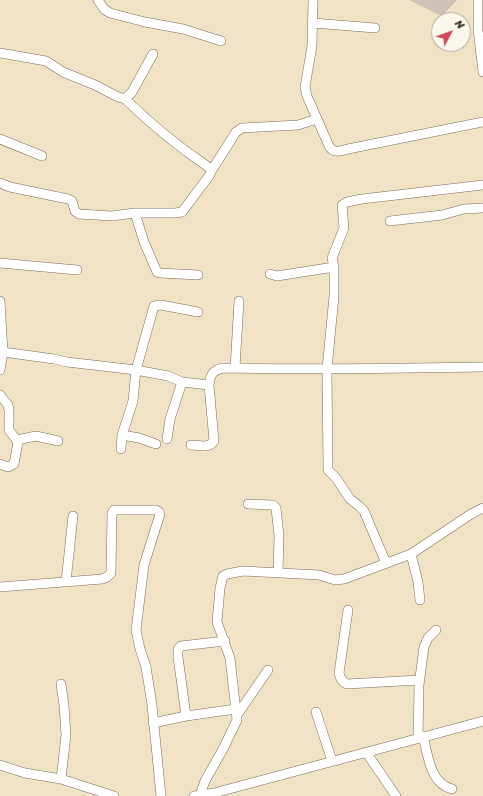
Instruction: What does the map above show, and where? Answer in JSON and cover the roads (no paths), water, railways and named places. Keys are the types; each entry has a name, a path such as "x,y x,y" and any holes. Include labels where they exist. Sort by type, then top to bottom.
{"street":[{"path":"98,0 104,9 110,13 140,21 196,32 221,41"},
{"path":"313,0 312,46 305,87 307,96 331,149 337,151 483,122"},
{"path":"478,0 478,30 483,72"},
{"path":"313,22 375,28"},
{"path":"0,53 46,61 63,72 125,99 148,122 212,170"},
{"path":"125,99 132,92 154,54"},
{"path":"0,183 10,187 68,199 72,201 75,211 79,214 112,216 135,213 182,212 212,170 236,132 242,128 298,125 317,119"},
{"path":"0,139 42,156"},
{"path":"386,563 364,511 350,499 336,478 328,470 327,369 334,296 334,267 332,258 344,228 342,207 344,203 362,199 483,185"},
{"path":"390,221 442,216 464,209 483,208"},
{"path":"135,213 144,242 157,272 198,275"},
{"path":"0,263 77,270"},
{"path":"270,274 277,276 334,267"},
{"path":"0,301 3,352 0,370"},
{"path":"235,368 239,301"},
{"path":"121,449 122,434 133,401 136,370 154,306 161,305 198,312"},
{"path":"3,352 67,362 136,370 168,376 182,382 209,386"},
{"path":"191,445 207,446 212,444 214,441 209,386 211,375 216,370 223,368 327,369 483,367"},
{"path":"167,439 170,419 182,382"},
{"path":"0,395 8,405 9,430 17,440 14,464 8,467 0,464"},
{"path":"122,434 156,444"},
{"path":"17,440 36,436 58,441"},
{"path":"248,504 273,505 276,508 279,536 278,573"},
{"path":"196,796 236,723 237,712 230,658 225,641 218,627 217,617 220,588 224,576 243,571 319,575 340,580 411,554 471,514 483,508"},
{"path":"0,587 102,579 107,577 111,573 112,513 114,510 156,510 159,512 160,514 144,565 136,630 146,668 161,796"},
{"path":"66,582 74,516"},
{"path":"411,554 418,582 420,600"},
{"path":"348,610 339,673 344,683 373,684 419,680"},
{"path":"436,630 426,643 419,680 421,737 434,775 445,787 452,789"},
{"path":"186,716 178,649 181,646 225,641"},
{"path":"153,723 186,716 237,712 268,670"},
{"path":"61,684 66,735 61,779"},
{"path":"316,712 332,761"},
{"path":"196,796 483,722"},
{"path":"366,752 396,796"},
{"path":"0,765 25,773 61,779 114,796"},
{"path":"235,787 238,796"}]}
